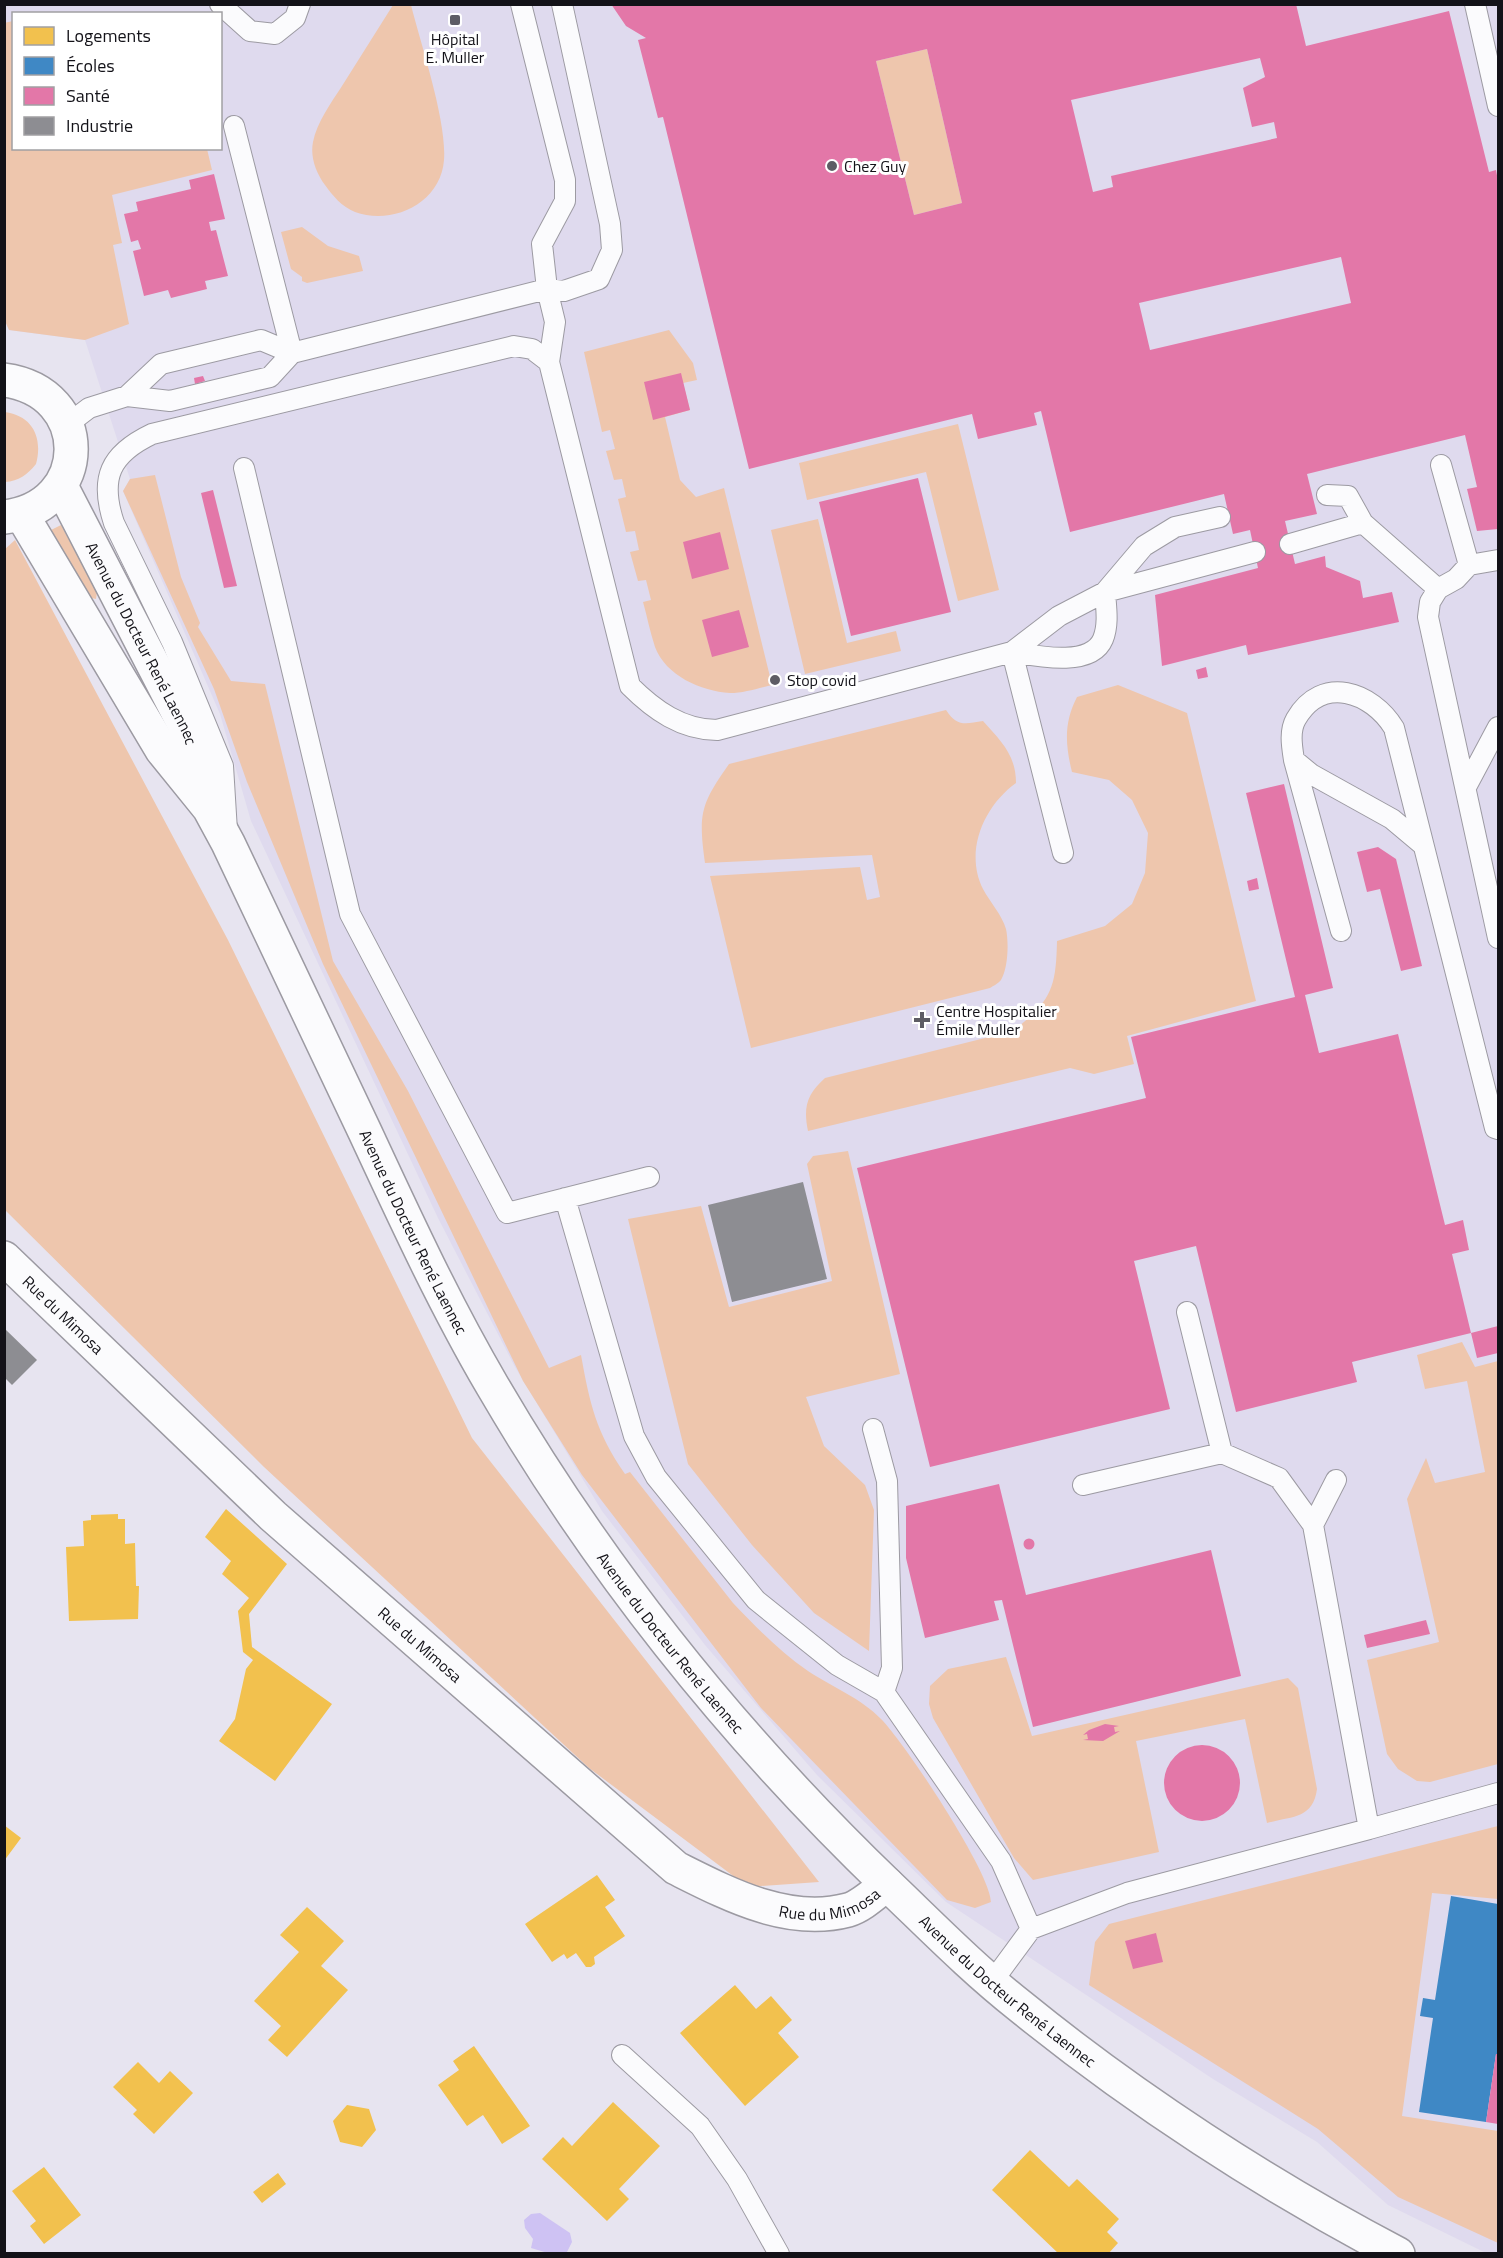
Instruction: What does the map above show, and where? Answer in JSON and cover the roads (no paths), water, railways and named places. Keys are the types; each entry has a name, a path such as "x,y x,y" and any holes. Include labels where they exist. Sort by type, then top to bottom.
{"main road":[{"path":"10,373 42,391 57,405 68,424 72,445 70,466 61,486 44,504 13,516"},
{"name":"Avenue du Docteur René Laennec","path":"61,486 189,734 209,808"},
{"name":"Avenue du Docteur René Laennec","path":"13,516 162,750 209,808 228,843 422,1253 491,1383 542,1467 617,1578 701,1687 840,1840 992,1982 1053,2032 1194,2133 1398,2253"},
{"name":"Rue du Mimosa","path":"4,1258 273,1516 676,1868 740,1900 810,1916 850,1909 887,1884"}],"lane":[{"path":"220,4 250,31 275,34 295,18 300,4"},
{"path":"521,4 565,180 565,201 542,244 547,289 555,322 549,362 630,686 647,703 687,726 699,730 717,730 1012,652 1059,616 1105,592 1255,552"},
{"path":"68,424 89,408 127,396 170,400 270,377 292,353 547,289 564,291 599,279 612,250 609,224 562,4"},
{"path":"1475,4 1498,106"},
{"path":"234,126 292,353"},
{"path":"127,396 161,364 261,340 292,353"},
{"path":"228,843 223,766 172,642 114,523 107,502 108,479 116,462 130,444 152,434 514,345 532,349 549,362"},
{"path":"1440,465 1469,565"},
{"path":"244,468 350,914 507,1213 649,1177"},
{"path":"1327,495 1348,496 1363,524 1438,589"},
{"path":"1012,652 1061,659 1093,651 1103,639 1107,620 1105,592 1144,546 1175,527 1220,517"},
{"path":"1290,543 1363,524"},
{"path":"1498,560 1469,565 1455,579 1438,589 1430,602 1428,617 1498,938"},
{"path":"1012,652 1063,853"},
{"path":"1341,931 1294,760 1291,739 1296,719 1310,704 1323,696 1340,692 1358,694 1372,702 1384,712 1394,728 1486,1094 1495,1128 1498,1129"},
{"path":"1466,787 1498,728"},
{"path":"1294,760 1311,774 1392,819 1423,845"},
{"path":"565,1198 634,1436 657,1477 756,1600 837,1665 884,1692 1001,1861 1031,1929"},
{"path":"1187,1312 1222,1453"},
{"path":"873,1429 887,1481 892,1668 884,1692"},
{"path":"1083,1485 1222,1453 1279,1478 1312,1525 1370,1829"},
{"path":"1312,1525 1336,1480"},
{"path":"992,1982 1031,1929 1127,1893 1498,1793"},
{"path":"622,2055 700,2126 737,2179 779,2253"}],"place":[{"name":"Hôpital E. Muller","path":"455,20"},
{"name":"Chez Guy","path":"832,166"},
{"name":"Stop covid","path":"775,680"},
{"name":"Centre Hospitalier Émile Muller","path":"922,1020"}]}
